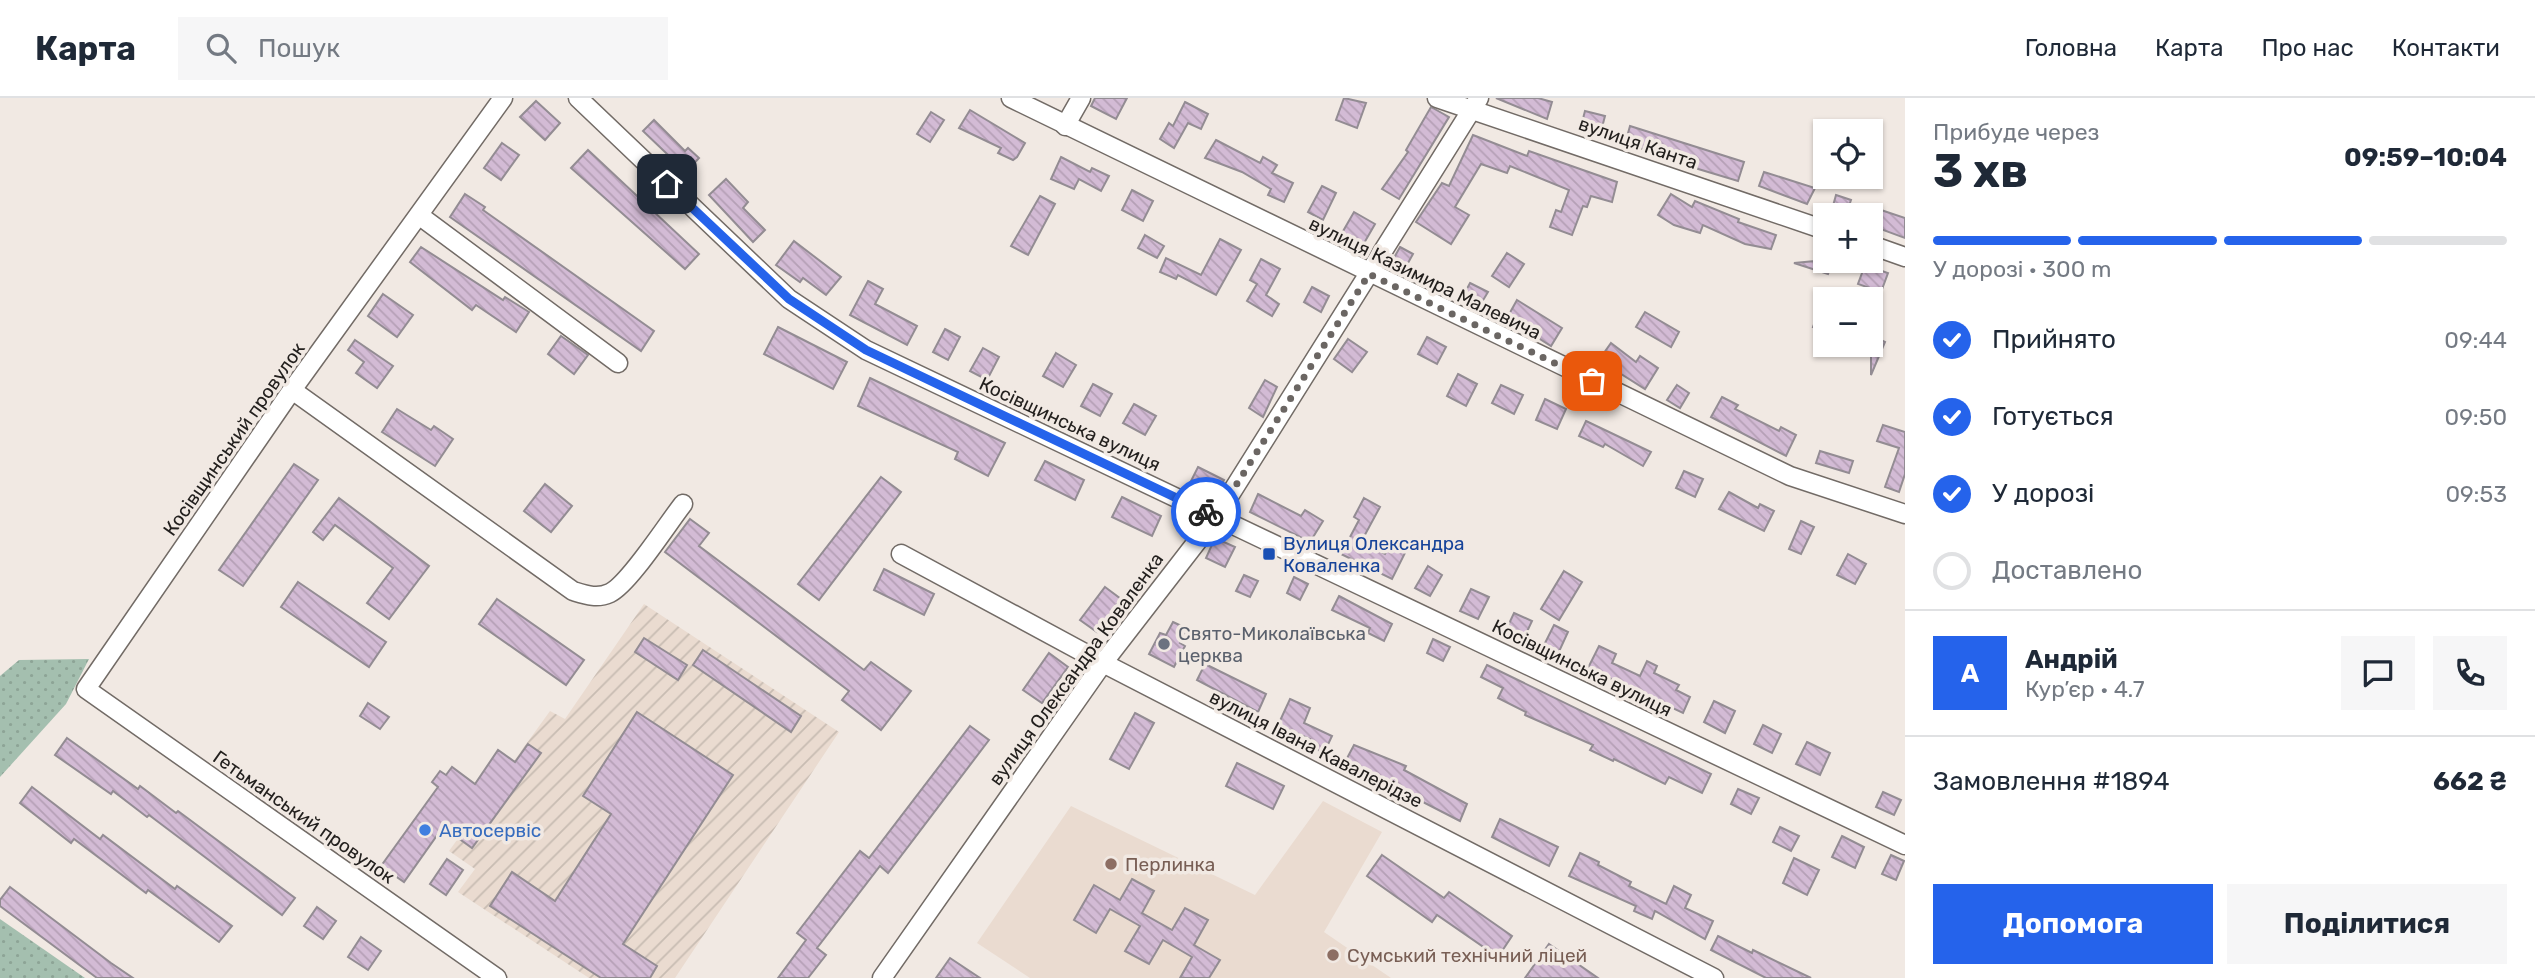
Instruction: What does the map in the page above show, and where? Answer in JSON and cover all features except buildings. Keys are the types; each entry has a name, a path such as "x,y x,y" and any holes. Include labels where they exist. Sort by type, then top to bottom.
{"street":[{"name":"Косівщинський провулок","path":"86,690 292,390 503,98"},
{"name":"Косівщинська вулиця","path":"578,98 789,299 866,350 1905,845"},
{"name":"вулиця Казимира Малевича","path":"1011,98 1790,476 1905,514"},
{"path":"1065,126 1082,98"},
{"name":"вулиця Канта","path":"1437,98 1476,103 1813,226"},
{"name":"вулиця Олександра Коваленка","path":"882,978 1103,663 1216,517 1476,103"},
{"path":"420,216 618,363"},
{"path":"1883,249 1905,257"},
{"path":"292,390 573,591 594,597 611,593 683,504"},
{"name":"вулиця Івана Кавалерідзе","path":"901,554 1693,973 1714,978"},
{"name":"Гетьманський провулок","path":"86,690 497,978"}],"shaded area":[{"path":"644,604 839,732 675,978 589,978 458,892 475,869 449,851 550,711 565,719"},
{"name":"Перлинка","path":"1323,801 1382,832 1324,932 1391,978 1030,978 977,943 1071,806 1255,895"}],"green space":[{"path":"89,659 66,704 0,777 0,676 19,660"},
{"path":"0,919 85,978 0,978"}],"way so far":[{"path":"1206,512 1216,517 1369,274 1592,381"}],"place":[{"name":"Вулиця Олександра Коваленка","path":"1269,554"},
{"name":"Свято-Миколаївська церква","path":"1164,644"},
{"name":"Автосервіс","path":"425,830"},
{"name":"Перлинка","path":"1111,864"},
{"name":"Сумський технічний ліцей","path":"1333,955"}],"route":[{"path":"667,184 789,299 866,350 1206,512"}]}
